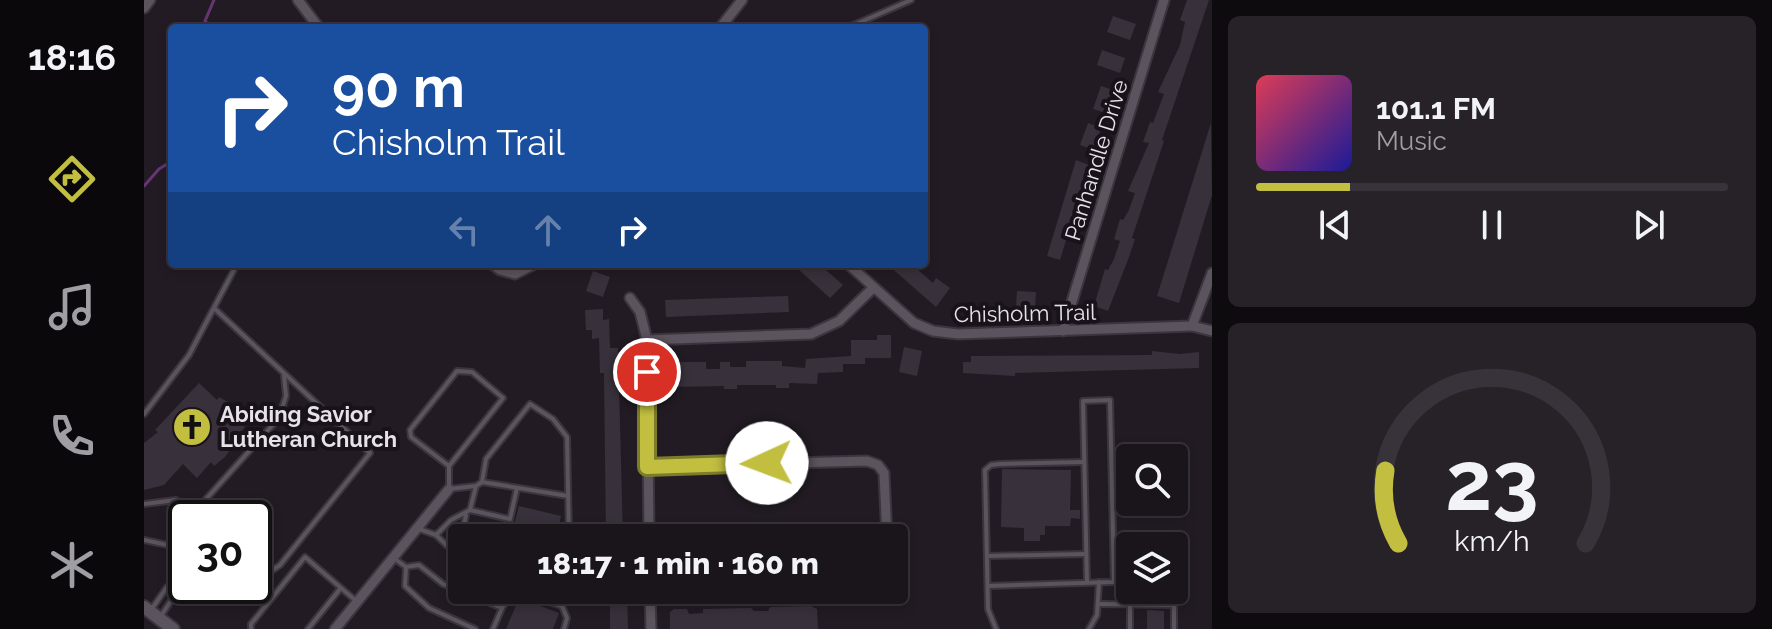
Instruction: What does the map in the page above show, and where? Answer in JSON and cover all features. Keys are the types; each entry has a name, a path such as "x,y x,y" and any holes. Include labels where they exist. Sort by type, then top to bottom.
{"main road":[{"path":"151,612 173,629"}],"street":[{"path":"144,8 150,0"},
{"path":"298,0 316,24"},
{"path":"723,24 742,0"},
{"name":"Panhandle Drive","path":"1063,331 1164,0"},
{"path":"497,268 515,274 527,268"},
{"name":"Chisholm Trail","path":"852,268 914,323 933,331 1063,331 1192,326 1212,331"},
{"path":"1192,326 1212,273"},
{"path":"647,340 811,334 839,321 873,288"},
{"path":"630,298 640,312 647,340 649,524"},
{"path":"647,467 867,461 878,465 884,473 886,524"},
{"path":"335,629 449,489"},
{"path":"650,604 651,629"}],"lane":[{"path":"856,24 911,0"},
{"path":"144,414 178,373 235,268"},
{"path":"215,309 370,453 280,565 272,571"},
{"path":"449,466 411,437 410,430 457,371 472,372 503,398 449,466 449,489 476,486 482,482 568,496"},
{"path":"205,500 279,418 286,396 284,373"},
{"path":"988,586 1087,583 1099,582 1114,582 1110,400 1083,401 1087,583"},
{"path":"482,482 486,459 530,404 553,419 567,437 569,524"},
{"path":"996,629 988,609 985,470 991,465 1000,464 1084,462"},
{"path":"466,524 476,486"},
{"path":"436,535 451,520 468,512 510,519 517,488"},
{"path":"144,504 168,501"},
{"path":"417,528 436,535 448,546"},
{"path":"144,540 168,545"},
{"path":"987,556 1086,554"},
{"path":"251,629 251,624 305,557 342,586 308,629"},
{"path":"393,557 406,567 419,565 443,584 502,608"},
{"path":"406,567 405,586 429,608 475,629"},
{"path":"1089,629 1097,615 1099,582"},
{"path":"151,612 168,586"},
{"path":"340,589 357,602"},
{"path":"493,629 509,596 518,592 562,606 567,618 564,629"},
{"path":"151,612 168,600"},
{"path":"1098,604 1116,604"},
{"path":"1130,629 1130,604 1174,605 1174,629"}],"building":[{"path":"1187,0 1209,0 1162,140 1132,238 1135,239 1108,311 1094,306 1105,269 1108,270 1114,259 1120,241 1114,239 1120,219 1123,220 1129,210 1135,193 1128,191 1149,143 1143,142 1150,122 1153,123 1164,94 1158,92 1180,45 1185,22 1180,20"},
{"path":"1113,16 1136,24 1130,40 1107,32"},
{"path":"1102,50 1125,58 1120,73 1097,65"},
{"path":"1101,86 1113,90 1105,113 1093,109"},
{"path":"1088,123 1101,128 1094,150 1080,145"},
{"path":"1211,123 1212,195 1179,303 1157,296"},
{"path":"1076,160 1089,165 1060,260 1047,256"},
{"path":"824,268 843,285 830,298 798,269"},
{"path":"892,268 916,268 933,283 936,278 950,288 936,307"},
{"path":"593,271 610,277 603,297 586,291"},
{"path":"1017,291 1036,292 1035,309 1016,307"},
{"path":"788,296 789,312 666,317 665,300"},
{"path":"603,309 603,320 609,319 610,348 618,348 623,524 606,524 604,373 600,373 599,338 592,339 592,330 586,330 585,310"},
{"path":"877,335 891,335 891,358 865,358 865,364 843,364 843,372 818,373 817,384 789,383 789,388 776,388 776,385 737,385 737,389 724,389 724,386 670,387 670,362 706,362 706,369 720,369 720,362 730,362 730,367 746,367 746,361 782,361 782,366 805,368 806,359 851,356 851,340 877,340"},
{"path":"904,347 922,351 917,376 899,372"},
{"path":"1152,351 1179,354 1199,352 1199,368 1015,373 1015,376 963,373 963,362 971,362 971,356 1152,355"},
{"path":"199,383 217,400 219,397 233,405 240,413 236,416 245,427 231,441 234,444 225,457 214,466 211,462 197,478 183,464 164,485 144,490 144,443 158,432 155,430"},
{"path":"1002,469 1071,470 1070,510 1080,510 1080,519 1071,518 1070,526 1045,526 1045,535 1040,535 1040,541 1024,541 1024,528 1001,527"},
{"path":"519,506 561,516 559,524 514,524"},
{"path":"516,604 535,604 559,613 553,629 506,629"},
{"path":"610,604 627,604 628,629 610,629"},
{"path":"811,606 817,609 818,629 670,629 670,612 674,609 687,609 689,614 703,613 703,609 751,608 754,611 768,611 770,607"},
{"path":"1147,610 1164,611 1164,629 1147,629"}],"waterway":[{"path":"208,24 205,21 214,0"},
{"path":"144,186 168,163"}],"place":[{"name":"Abiding Savior Lutheran Church","path":"192,427"}],"route":[{"path":"647,372 647,467 767,463"}]}
